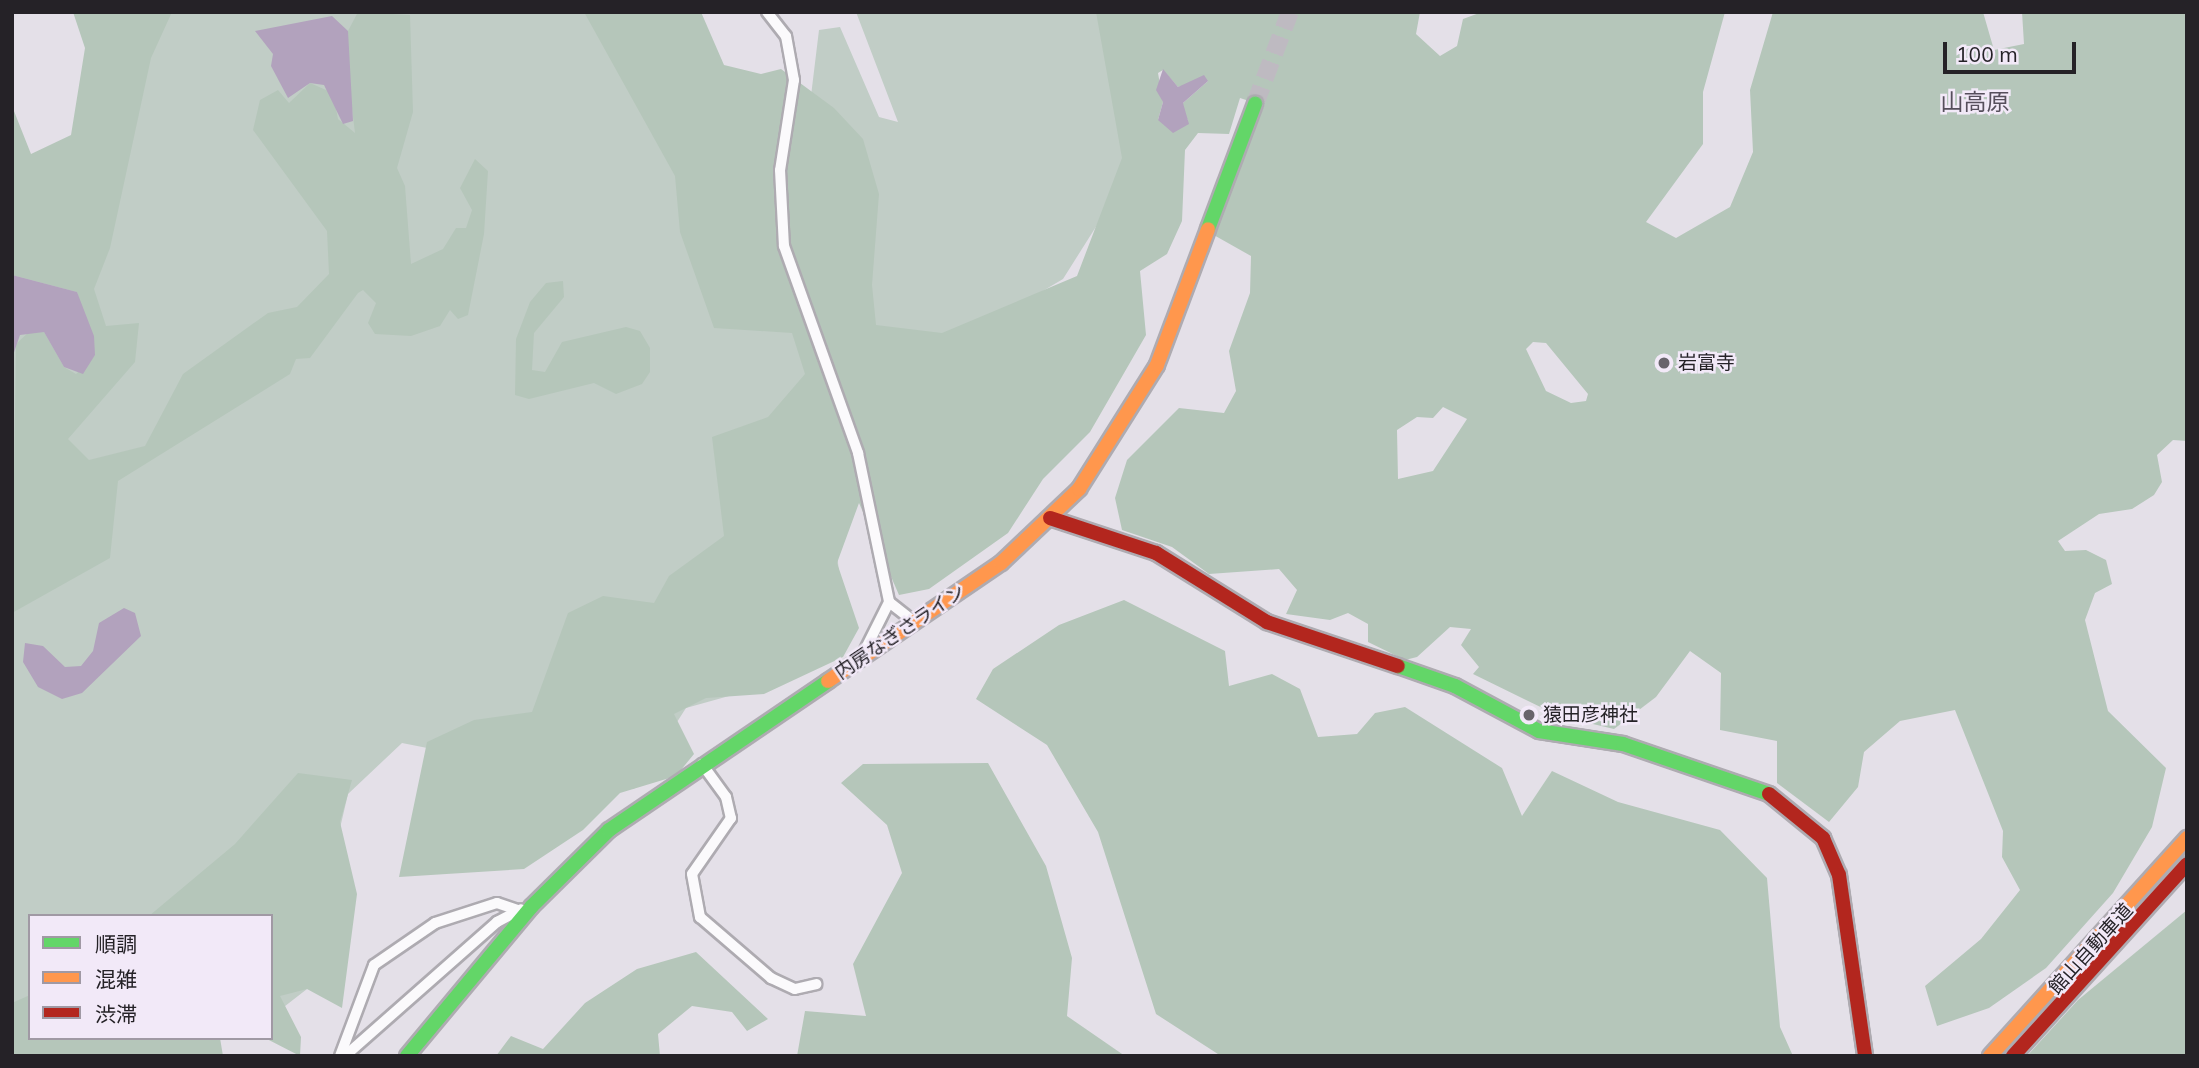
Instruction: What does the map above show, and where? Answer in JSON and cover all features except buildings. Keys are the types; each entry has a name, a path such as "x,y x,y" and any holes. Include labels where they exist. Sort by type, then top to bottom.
{"main road":[{"name":"内房なぎさライン","path":"407,1056 532,906 609,830 702,764 1001,563 1050,518 1112,443 1157,365 1255,104"},
{"path":"1050,518 1156,553 1266,622 1455,685 1539,731 1623,744 1752,785 1790,805 1823,838 1839,875 1865,1056"},
{"name":"館山自動車道","path":"1990,1056 2187,838"},
{"name":"館山自動車道","path":"2013,1056 2187,864"}],"street":[{"path":"767,12 786,36 794,80 780,170 785,246 858,453 889,602 860,659"},
{"path":"889,602 915,622"},
{"path":"702,764 726,797 731,818 692,874 700,917 771,978 795,989 816,984"},
{"path":"340,1056 374,965 435,923 497,903 517,909 532,906"},
{"path":"345,1056 517,909"}],"shaded area":[{"path":"96,12 634,12 745,96 810,104 819,30 840,27 879,117 898,122 856,12 1101,12 1128,149 1104,214 1063,279 951,345 825,440 845,629 729,696 686,708 634,789 402,743 348,794 322,905 316,982 273,1015 273,914 28,914 28,1040 169,1056 12,1056 12,162 83,144"},
{"path":"332,16 348,31 353,121 343,124 324,85 310,83 288,98 271,66 273,54 255,31"},
{"path":"1163,69 1178,87 1204,75 1208,81 1183,103 1189,124 1173,133 1158,120 1163,102 1156,90"},
{"path":"12,275 77,292 94,336 95,355 83,374 64,367 44,332 20,335 12,358"},
{"path":"124,608 135,613 141,636 82,693 62,699 38,687 23,662 25,643 43,646 65,667 81,666 93,651 99,623"}],"green space":[{"path":"73,12 172,12 151,58 110,248 94,289 106,326 139,323 135,362 68,439 89,460 145,446 183,374 268,313 297,307 329,274 327,231 253,130 260,100 278,90 289,103 310,83 333,93 338,119 355,133 346,59 348,31 358,12 410,15 413,112 397,168 405,186 411,264 443,249 456,228 466,228 472,210 460,188 475,159 488,171 484,234 468,315 458,319 450,310 440,326 411,336 375,334 368,323 376,303 363,290 358,293 310,358 296,359 290,374 118,481 110,558 12,613 16,344 30,331 44,332 64,367 76,374 95,355 77,292 12,275 12,106 31,154 71,135 85,48"},
{"path":"584,12 701,12 724,65 761,74 781,69 834,108 863,139 879,194 872,285 876,325 942,333 1077,276 1122,158 1096,12 1420,12 1416,34 1440,56 1457,46 1463,19 1482,12 1725,12 1703,92 1703,144 1646,222 1676,238 1730,207 1753,152 1750,90 1773,12 1983,12 1994,50 2024,44 2022,12 2187,12 2187,441 2173,440 2157,455 2162,482 2154,495 2132,509 2099,514 2058,541 2065,551 2086,550 2106,560 2112,584 2095,593 2085,620 2108,711 2166,768 2152,827 2113,893 2046,968 1989,1008 1937,1026 1925,986 1981,939 2020,890 2002,857 2003,831 1955,710 1900,721 1864,752 1858,787 1829,822 1777,783 1777,741 1720,730 1721,673 1690,651 1656,697 1614,729 1559,716 1473,674 1479,667 1461,645 1471,629 1450,627 1417,657 1405,660 1368,642 1368,624 1348,613 1330,620 1286,614 1297,590 1279,569 1209,574 1172,547 1122,530 1115,498 1127,460 1179,408 1224,413 1236,391 1229,351 1250,293 1251,256 1212,234 1264,106 1240,98 1229,134 1198,133 1185,150 1182,221 1167,254 1140,271 1146,335 1090,432 1043,479 1008,533 929,589 899,595 859,503 837,563 859,628 843,657 764,694 706,698 674,714 694,754 676,776 620,793 583,830 524,869 399,877 427,742 474,720 532,712 568,613 603,596 654,603 669,576 724,536 712,437 768,417 805,374 792,333 714,328 680,232 675,176","holes":["1163,70 1178,87 1208,81 1183,103 1181,115 1188,120 1158,120 1163,102 1158,73","1533,342 1546,343 1588,394 1586,401 1571,403 1546,391 1526,349","1443,407 1467,419 1433,471 1398,479 1397,430 1417,417 1433,418"]},
{"path":"563,281 564,297 534,333 532,370 545,372 562,342 626,327 640,331 650,348 650,372 642,384 616,394 594,383 529,399 515,395 516,339 530,302 546,283"},
{"path":"1124,600 1225,651 1229,686 1272,674 1300,689 1318,737 1357,734 1375,713 1405,707 1502,768 1522,816 1552,771 1618,802 1720,830 1767,878 1780,1027 1793,1056 1221,1056 1156,1014 1098,832 1047,745 976,699 993,669 1059,625"},
{"path":"988,763 1046,866 1072,958 1067,1016 1125,1056 797,1056 805,1011 866,1016 853,964 902,873 887,825 841,783 863,764"},
{"path":"298,773 352,780 340,822 357,894 342,1008 307,989 280,996 301,1037 300,1056 269,1040 273,1040 273,914 151,914 235,844"},
{"path":"2187,910 2187,1056 2027,1056 2078,1000"},
{"path":"696,952 768,1019 747,1031 732,1012 692,1006 658,1034 660,1056 496,1056 511,1036 543,1049 585,1003 637,969"},
{"path":"28,996 28,1040 220,1040 223,1056 12,1056 12,1003"}],"tunnel":[{"path":"1255,104 1290,12"}],"traffic: fast":[{"path":"1208,229 1255,104"},
{"path":"1398,666 1455,686 1539,731 1623,744 1769,794"},
{"path":"407,1056 532,906 609,830 828,681"}],"traffic: slow":[{"path":"828,681 1001,563 1079,489 1157,365 1208,229"},
{"path":"1990,1056 2187,838"}],"traffic: jam":[{"path":"1050,518 1156,553 1267,622 1398,666"},
{"path":"1769,794 1823,838 1839,875 1865,1056"},
{"path":"2013,1056 2187,864"}],"place":[{"name":"岩富寺","path":"1664,363"},
{"name":"猿田彦神社","path":"1529,715"}],"district":[{"name":"山高原","path":"1975,102"}]}
